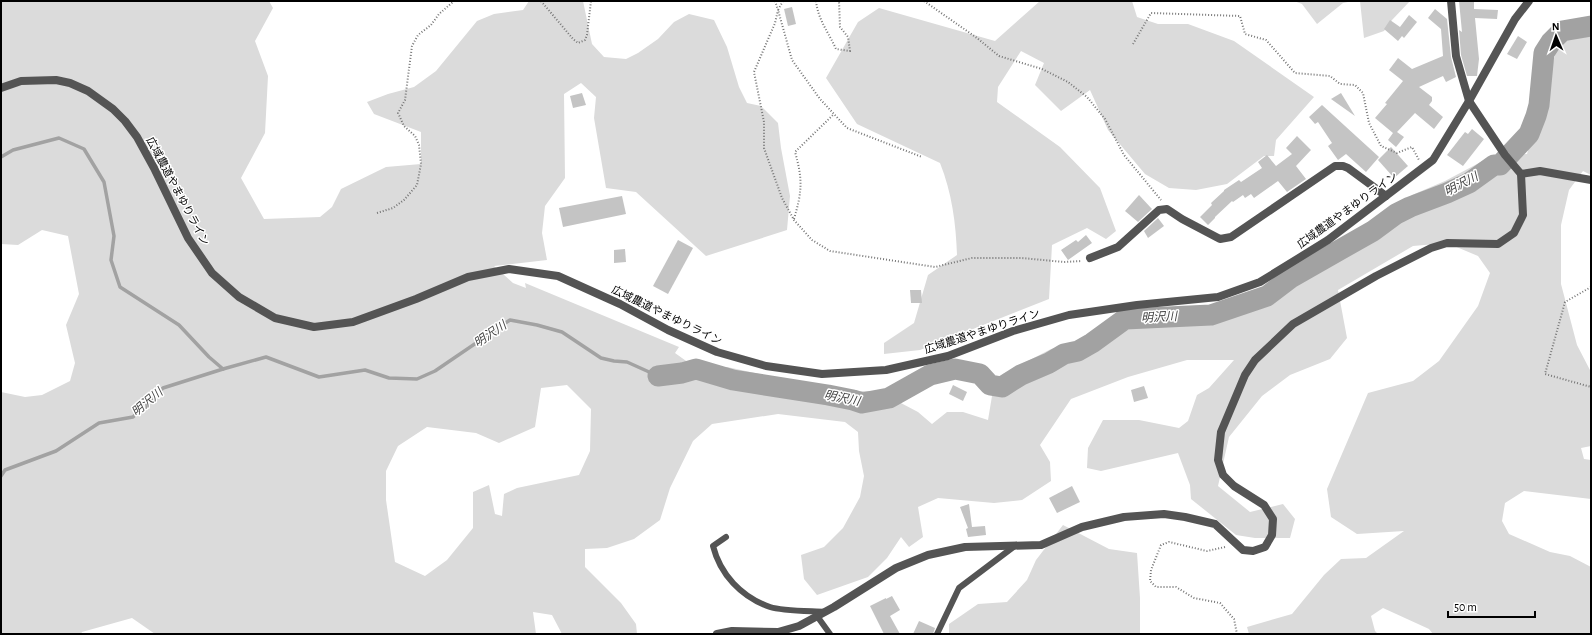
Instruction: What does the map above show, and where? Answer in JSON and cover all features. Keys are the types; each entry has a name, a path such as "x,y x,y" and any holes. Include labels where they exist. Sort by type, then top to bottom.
{"street":[{"path":"717,634 732,631 778,632 799,626 825,612 896,568 928,555 965,547 1041,545 1082,527 1124,517 1164,514 1185,517 1215,524 1243,550 1253,551 1265,547 1272,535 1273,519 1264,505 1234,486 1223,475 1218,460 1221,432 1245,375 1255,360 1293,324 1376,276 1432,248 1447,243 1498,244 1514,233 1523,215 1521,174 1505,155 1469,101 1456,56 1451,1"},
{"name":"広域農道やまゆりライン","path":"1,88 21,81 56,80 70,83 88,91 113,109 125,121 137,137 154,168 188,238 212,273 239,297 275,318 314,328 353,322 416,299 468,277 509,269 558,276 620,304 668,330 717,352 766,366 822,374 886,370 940,358 1013,331 1069,315 1137,305 1218,298 1260,282 1328,240 1433,160 1469,101 1515,19 1529,1"},
{"path":"1090,258 1118,247 1159,210 1167,209 1182,219 1220,239 1231,237 1335,166 1343,166 1348,168 1386,196"},
{"path":"1521,174 1540,171 1591,180"}],"lane":[{"path":"726,537 713,546 717,560 729,580 744,593 770,607 825,612"},
{"path":"936,634 959,588 1016,546"},
{"path":"817,616 830,634"}],"path":[{"path":"377,213 393,208 404,200 417,185 421,164 419,145 415,136 404,126 398,113 405,100 412,46 418,35 431,25 439,14 454,1"},
{"path":"541,1 578,43 585,40 587,35 591,1"},
{"path":"775,1 792,60 820,99 847,128 922,157"},
{"path":"783,1 778,10 775,23 754,72 764,122 764,148 782,198 794,220 812,240 830,251 935,267 972,258 1022,258 1075,262 1090,258"},
{"path":"816,1 817,12 836,49 850,51 848,37 840,27 839,1"},
{"path":"924,1 977,38 999,56 1042,69 1068,82 1087,97 1105,119 1124,155 1167,209"},
{"path":"1133,44 1151,13 1240,16 1245,34 1266,40 1295,73 1330,76 1340,84 1355,85 1363,93 1369,124 1381,146 1397,153 1412,147 1423,168"},
{"path":"794,220 800,196 800,171 795,152 834,114"},
{"path":"1591,287 1566,302 1545,374 1591,387"},
{"path":"1236,544 1207,551 1169,542 1161,545 1151,570 1150,581 1156,587 1176,587 1194,598 1220,603 1234,619 1237,634"}],"shaded area":[{"path":"1,1 269,1 273,8 255,41 268,76 265,133 241,178 264,219 320,217 332,207 341,189 386,167 421,164 421,132 374,114 367,102 388,94 414,87 436,71 477,21 494,14 523,10 529,1 583,1 592,44 604,57 626,59 638,53 658,39 674,22 689,14 714,20 727,47 739,87 747,103 761,106 778,123 790,196 787,230 706,256 636,192 606,188 594,118 596,97 581,83 564,94 565,178 545,206 542,233 547,260 494,266 513,283 526,288 525,283 679,347 675,353 696,368 727,367 837,391 878,391 918,412 932,424 947,412 963,412 988,420 992,396 1003,374 1051,349 1082,341 1125,314 1213,306 1259,290 1354,234 1412,195 1445,181 1492,156 1527,154 1557,48 1591,20 1591,175 1583,171 1569,190 1561,225 1561,284 1577,345 1591,372 1591,446 1581,448 1584,459 1591,460 1591,499 1524,491 1505,503 1502,521 1509,534 1550,552 1570,556 1591,567 1591,634 1433,634 1429,629 1383,608 1371,616 1375,631 1378,634 1249,634 1247,627 1292,614 1324,575 1341,559 1366,558 1404,531 1357,534 1331,517 1327,489 1368,393 1413,381 1439,361 1478,306 1490,273 1478,256 1447,243 1413,246 1338,290 1347,338 1330,359 1290,375 1262,396 1229,437 1218,486 1250,512 1283,504 1295,519 1290,538 1255,538 1236,535 1191,499 1190,485 1178,453 1101,471 1087,468 1088,448 1103,420 1139,420 1179,428 1188,421 1197,395 1209,388 1234,360 1187,360 1128,377 1071,399 1040,445 1050,462 1051,481 1022,500 994,503 938,498 918,507 923,537 909,547 901,537 887,558 868,577 817,595 804,579 801,555 824,547 843,528 860,497 864,476 859,451 858,432 845,422 778,414 712,424 693,441 670,488 660,520 634,539 607,548 585,549 585,567 621,603 636,624 637,634 562,634 552,615 533,612 536,634 155,634 132,618 82,632 81,634 1,634 1,392 25,397 42,395 70,381 75,363 66,325 79,294 68,236 42,230 18,245 1,244","holes":["567,385 591,409 590,451 579,475 517,488 504,494 502,516 495,514 489,485 473,492 473,528 447,560 425,576 395,562 386,500 386,471 398,446 427,427 476,433 499,443 535,427 541,388"]},
{"path":"1040,1 1132,1 1137,17 1158,24 1188,24 1234,41 1314,97 1276,140 1274,156 1264,156 1227,184 1196,190 1169,188 1145,174 1108,130 1090,90 1061,111 1035,85 1044,63 1021,51 998,87 997,102 1060,147 1100,188 1116,231 1106,239 1087,228 1052,245 1049,299 920,350 884,354 884,343 914,323 928,275 957,255 956,232 948,186 940,163 857,124 826,78 858,22 879,8 995,41"},
{"path":"1294,1 1353,1 1343,3 1317,24 1302,4"},
{"path":"1360,1 1410,1 1384,31 1364,38"},
{"path":"1063,525 1109,549 1137,553 1140,598 1140,634 949,634 949,624 978,604 1007,602 1027,580 1036,560"}],"building":[{"path":"1459,1 1474,1 1474,9 1498,10 1497,19 1475,18 1479,59 1477,76 1467,76 1461,55 1459,30 1462,32"},
{"path":"792,7 796,24 788,26 784,9"},
{"path":"1435,9 1447,19 1451,57 1456,77 1446,82 1443,76 1419,87 1432,97 1432,101 1429,105 1443,117 1434,129 1415,113 1397,132 1404,137 1396,147 1388,140 1393,133 1375,118 1403,81 1389,70 1398,58 1412,69 1443,56 1441,29 1428,18"},
{"path":"1409,15 1417,22 1404,38 1402,36 1398,41 1384,29 1390,20 1400,27"},
{"path":"1518,36 1527,42 1517,59 1507,54"},
{"path":"582,93 586,105 573,108 570,96"},
{"path":"1341,93 1355,116 1331,99"},
{"path":"1322,105 1379,157 1366,172 1346,154 1338,160 1328,146 1332,143 1318,122 1315,124 1309,117"},
{"path":"1472,129 1484,139 1463,166 1447,155 1465,132 1468,134"},
{"path":"1297,136 1311,150 1296,166 1306,179 1287,192 1278,181 1254,198 1251,194 1245,198 1243,195 1233,202 1232,201 1208,225 1200,217 1224,190 1239,180 1241,182 1262,168 1258,162 1267,155 1276,166 1292,154 1286,148"},
{"path":"1391,147 1408,166 1394,178 1378,160"},
{"path":"1139,195 1152,209 1138,222 1125,211"},
{"path":"622,196 626,214 563,227 559,208"},
{"path":"1158,218 1164,226 1148,238 1144,231"},
{"path":"1086,235 1092,243 1068,260 1061,250 1076,240 1078,242"},
{"path":"678,240 693,248 668,294 653,286"},
{"path":"625,249 626,262 614,263 614,250"},
{"path":"910,290 921,290 922,303 911,303"},
{"path":"953,385 967,392 963,401 949,394"},
{"path":"1144,386 1148,398 1134,402 1131,390"},
{"path":"1072,486 1080,502 1057,513 1049,498"},
{"path":"969,504 972,527 985,526 986,535 968,537 966,529 968,528 960,507"},
{"path":"892,596 900,610 890,616 900,634 884,634 870,606"},
{"path":"919,621 935,628 933,634 913,634"}],"waterway":[{"name":"明沢川","path":"658,376 682,373 696,369 733,380 828,395 862,403 889,398 930,375 955,369 980,374 990,385 1002,387 1021,375 1049,363 1064,354 1078,351 1092,343 1125,319 1211,315 1267,296 1292,277 1373,231 1396,214 1469,183 1494,165 1500,165 1529,134 1539,105 1544,53 1551,42 1562,31 1591,26"},
{"path":"1,157 13,150 59,138 84,149 104,182 114,236 111,260 120,287 179,325 209,357 223,369"},
{"name":"明沢川","path":"1,476 5,470 56,451 99,423 133,417 163,388 266,357 319,377 365,370 389,378 417,379 435,371 510,320 562,332 601,358 627,362 658,376"}]}
